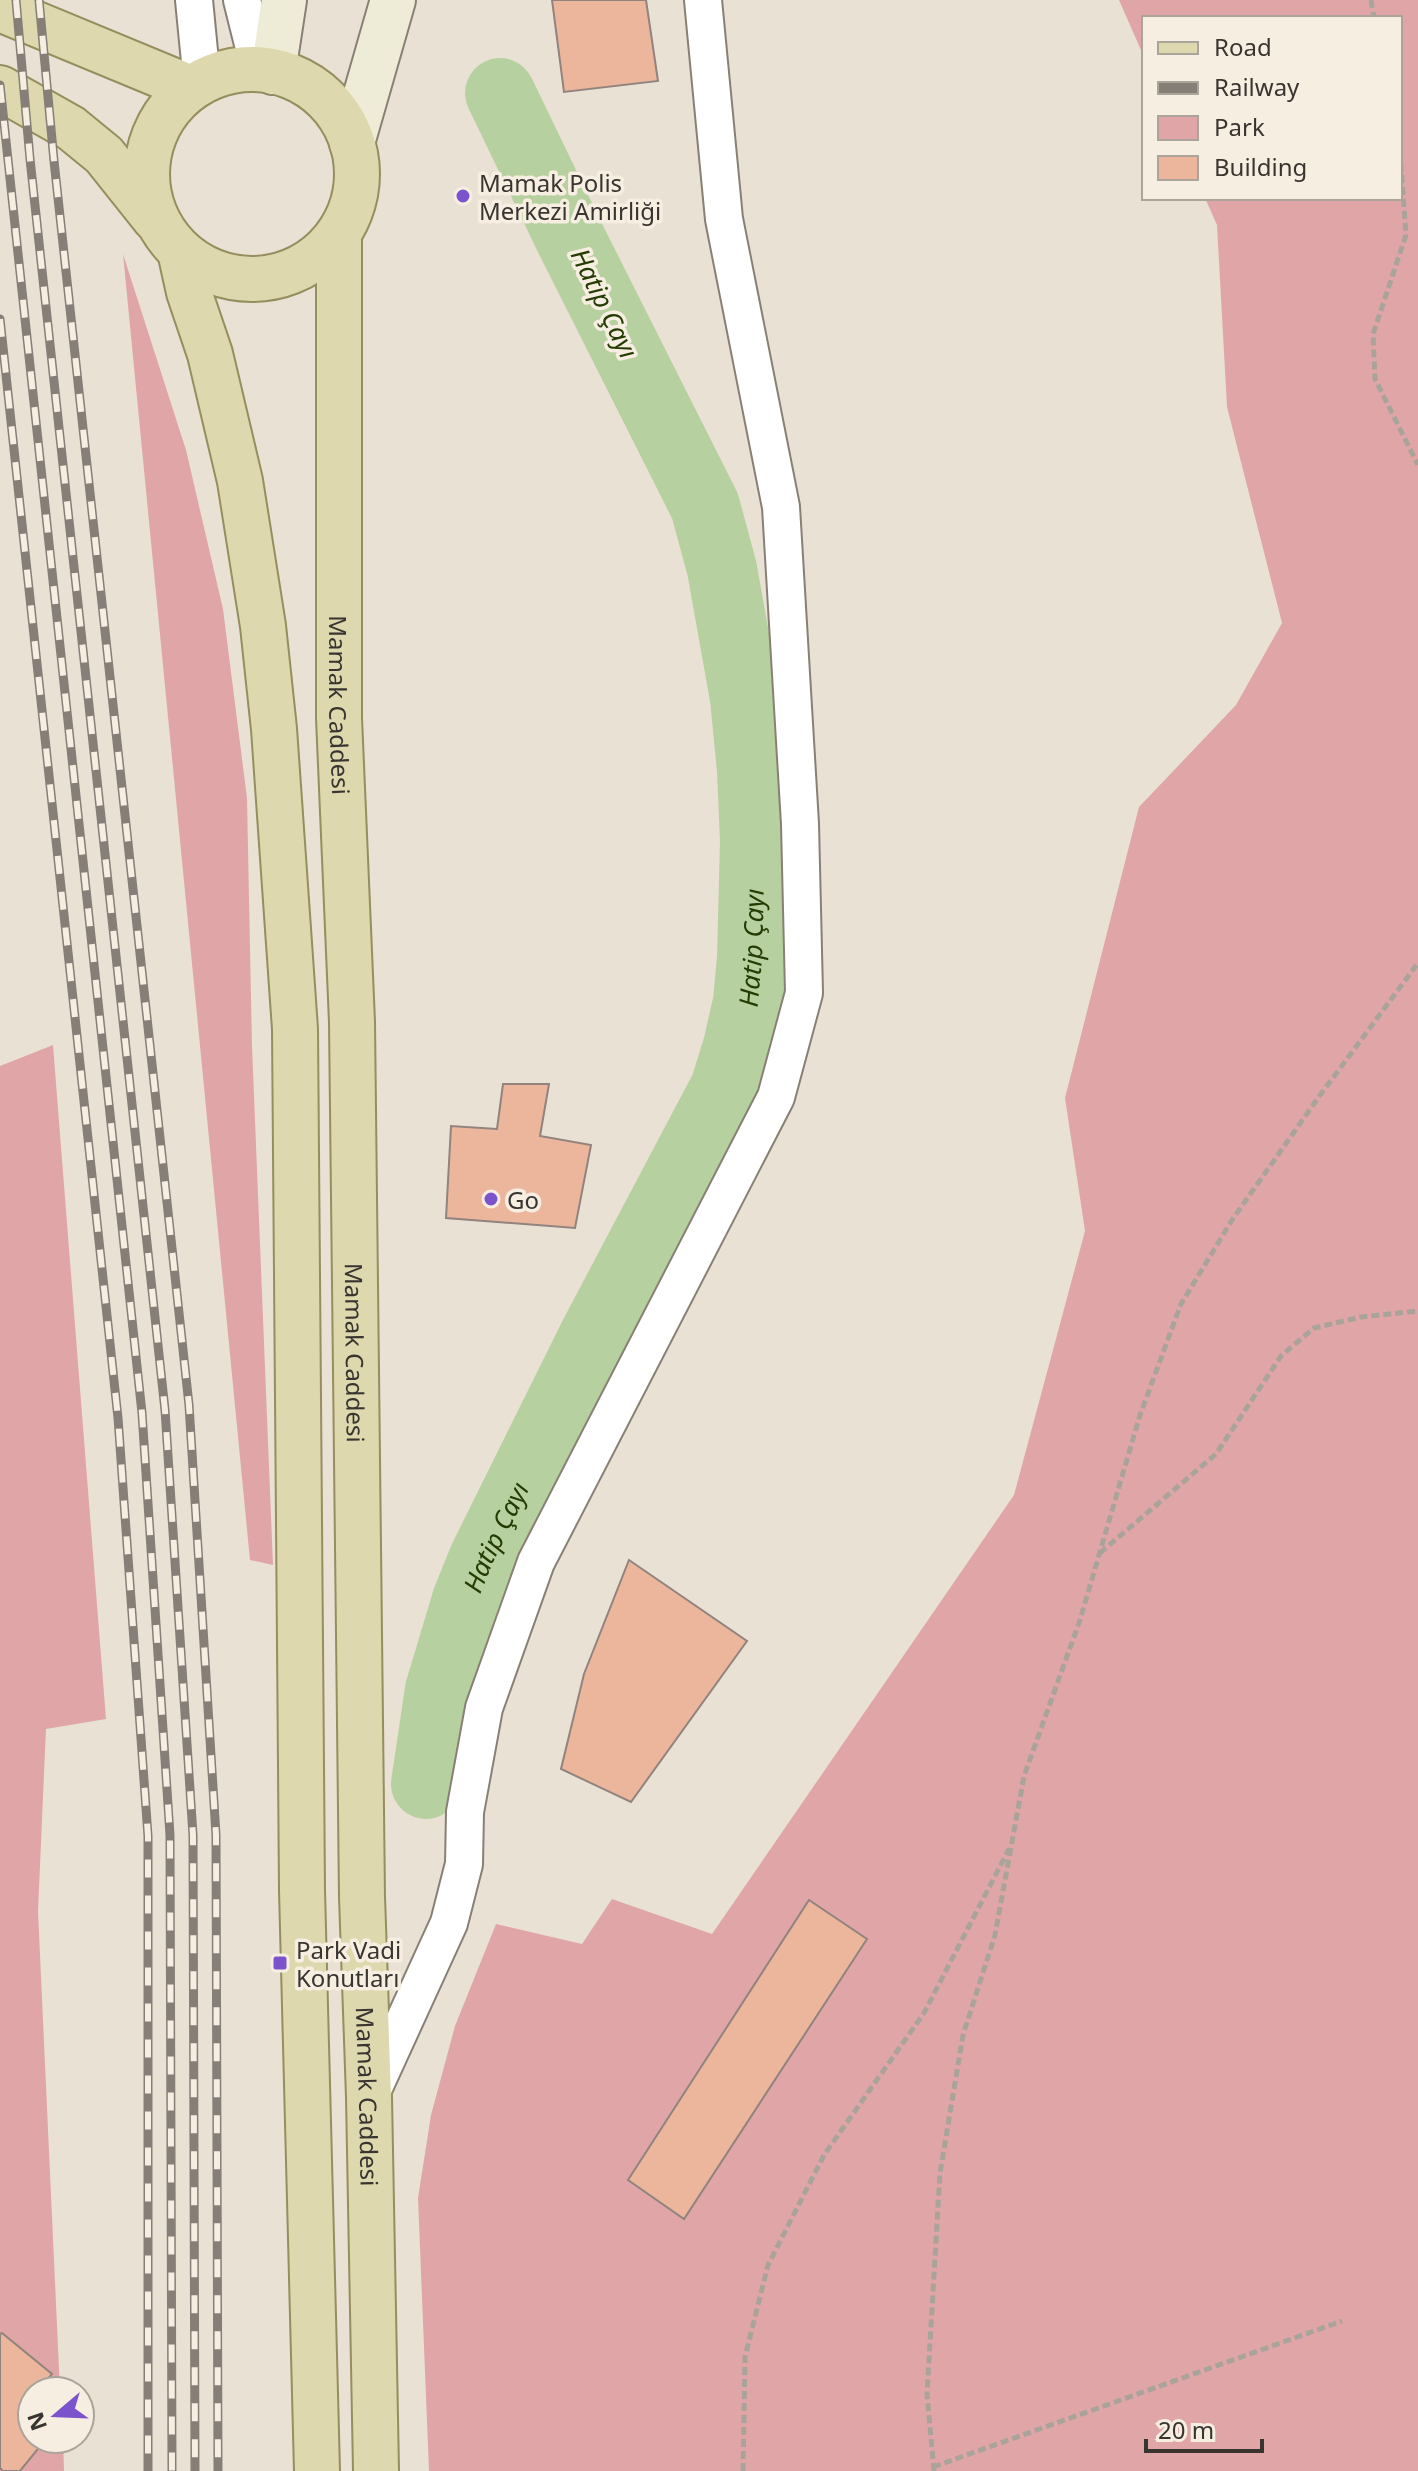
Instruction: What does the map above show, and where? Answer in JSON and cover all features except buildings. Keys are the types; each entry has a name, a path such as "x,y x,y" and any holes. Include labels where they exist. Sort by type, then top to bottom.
{"main road":[{"path":"266,70 284,0"},
{"path":"352,143 393,0"},
{"path":"0,9 196,85"},
{"path":"0,88 71,128 104,155 170,238 207,269 236,278 266,278 295,271 320,255 339,233 353,204 357,173 352,143 338,114 317,91 290,75 266,70 223,72 196,85 172,106 155,133 147,161 148,193 170,238 210,354 240,481 263,626 274,729 295,1029 302,1890 317,2471"},
{"name":"Mamak Caddesi","path":"339,233 339,718 352,1022 362,1897 376,2471"}],"street":[{"path":"194,0 196,85"},
{"path":"242,0 266,70"},
{"path":"369,2097 449,1923 464,1864 465,1812 484,1708 536,1562 776,1097 804,993 800,824 781,507 724,219 703,0"}],"path":[{"path":"1402,179 1406,235 1373,334 1375,379 1418,465"},
{"path":"1342,2321 933,2469 927,2394 940,2173 963,2035 995,1935 1024,1776 1080,1620 1140,1415 1181,1304 1232,1220 1418,963"},
{"path":"1100,1553 1216,1454 1281,1356 1314,1328 1361,1317 1418,1311"},
{"path":"743,2471 745,2357 768,2265 824,2155 924,2013 1012,1842"}],"green space":[{"path":"1119,0 1418,0 1418,2471 429,2471 418,2198 431,2115 455,2026 496,1924 582,1944 612,1899 712,1934 1014,1495 1085,1231 1065,1098 1139,807 1236,705 1282,623 1227,407 1217,225 1206,200 1402,200 1402,16 1142,16 1142,52"},
{"path":"123,254 186,450 223,609 247,798 252,1046 273,1565 250,1560"},
{"path":"53,1045 106,1719 46,1729 38,1911 59,2375 16,2375 16,2455 64,2455 64,2471 0,2471 0,1066"}],"waterway":[{"name":"Hatip Çayı","path":"426,1784 440,1690 467,1600 484,1558 594,1336 725,1088 748,1002 752,958 755,841 745,698 722,569 705,506 500,93"}],"railway":[{"path":"16,0 30,159 165,1410 193,1835 195,2471"},
{"path":"39,0 189,1405 216,1835 218,2471"},
{"path":"0,85 142,1413 170,1835 172,2471"},
{"path":"0,319 118,1418 148,1836 148,2471"}],"place":[{"name":"Mamak Polis Merkezi Amirliği","path":"463,196"},
{"name":"Go","path":"491,1199"},
{"name":"Park Vadi Konutları","path":"280,1963"}]}
